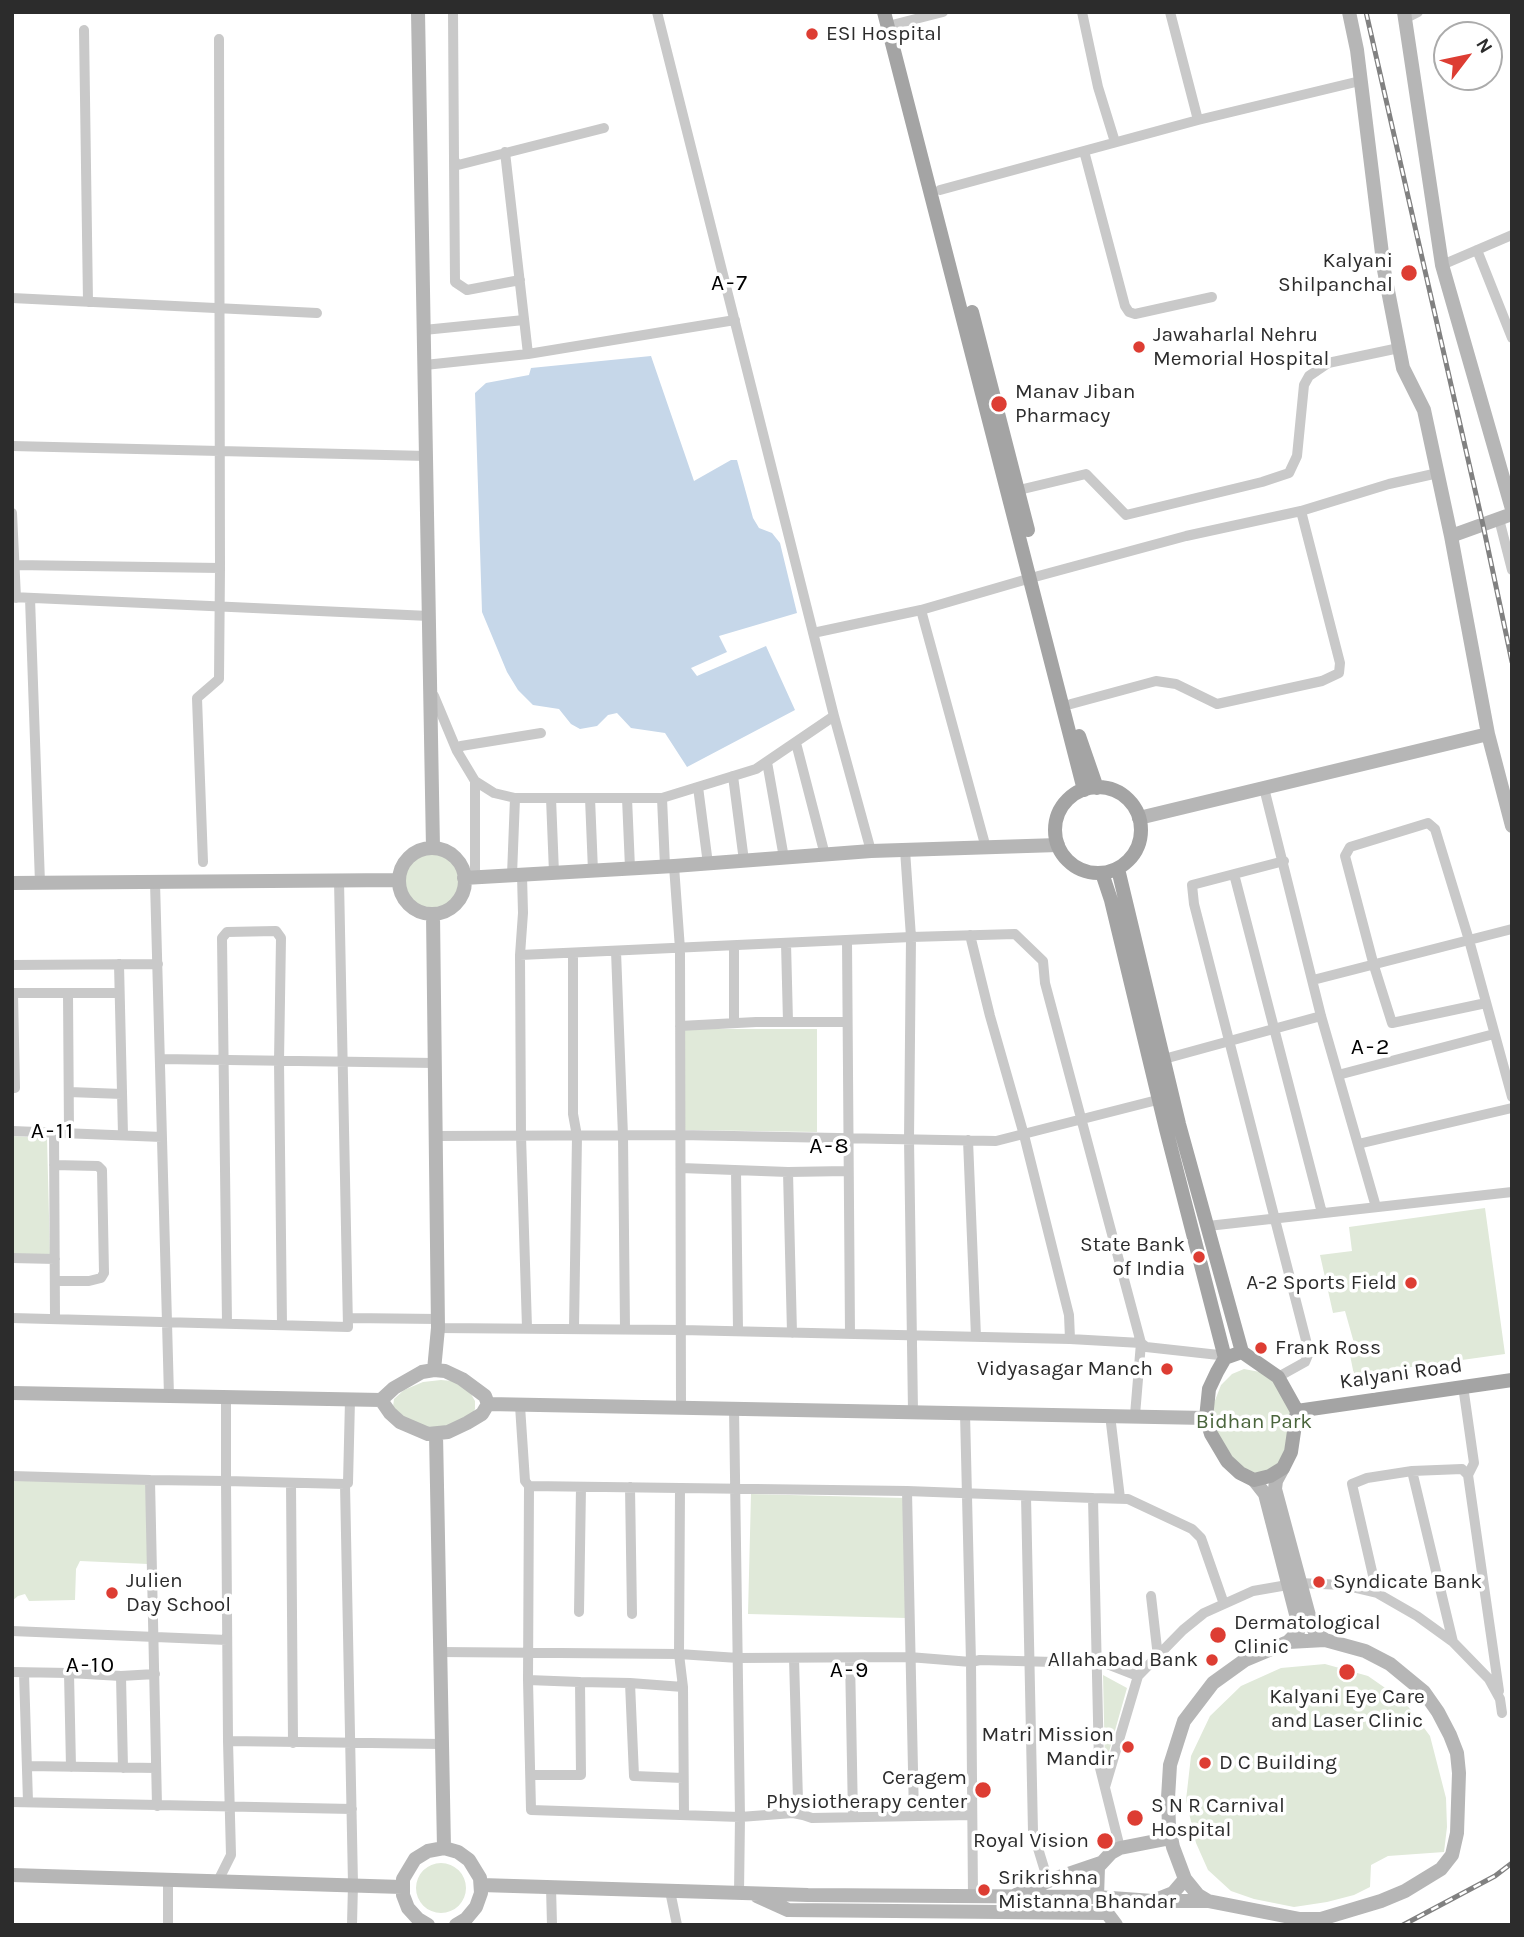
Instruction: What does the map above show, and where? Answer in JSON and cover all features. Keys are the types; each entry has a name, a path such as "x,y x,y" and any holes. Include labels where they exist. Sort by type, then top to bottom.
{"main road":[{"path":"891,19 940,190 1019,490 1035,577 1071,704 1090,789"},
{"path":"891,19 1090,789"},
{"path":"1090,789 1109,789 1122,795 1133,805 1141,830 1135,853 1128,862 1118,869 1102,873 1089,872 1067,859 1058,845 1056,833 1057,819 1062,807 1072,796 1090,789"},
{"path":"1118,869 1164,1059 1166,1097 1226,1359"},
{"path":"1102,873 1166,1097 1208,1226 1242,1352 1278,1377 1297,1411 1291,1452 1283,1468 1270,1476 1254,1480 1240,1473 1227,1461 1210,1434 1206,1418 1209,1389 1226,1359 1242,1352"},
{"name":"Kalyani Road","path":"1297,1411 1512,1380"}],"street":[{"path":"418,12 433,848"},
{"path":"453,12 455,282 467,290 520,280"},
{"path":"657,12 834,716 871,851"},
{"path":"891,19 943,12"},
{"path":"1170,12 1198,120"},
{"path":"1349,12 1384,270 1403,368 1424,410 1488,734 1512,826"},
{"path":"1085,13 1098,87 1115,142"},
{"path":"1409,14 1442,265 1508,514 1512,570"},
{"path":"84,30 88,302"},
{"path":"203,862 197,698 219,679 219,39"},
{"path":"940,190 1198,120 1360,81"},
{"path":"454,160 458,164 604,128"},
{"path":"1084,151 1129,312 1135,314 1212,297"},
{"path":"505,152 528,354"},
{"path":"1442,265 1512,235"},
{"path":"1477,250 1512,338"},
{"path":"12,298 317,313"},
{"path":"424,330 524,320"},
{"path":"425,365 528,354 734,320"},
{"path":"1019,490 1086,474 1126,515 1289,473 1297,456 1304,385 1309,376 1328,363 1399,348"},
{"path":"12,446 427,456"},
{"path":"813,633 921,610 1186,536 1301,511 1389,484 1438,473"},
{"path":"1071,704 1156,681 1176,684 1217,704 1322,681 1339,673 1340,663 1301,511"},
{"path":"12,513 14,598 429,616"},
{"path":"1451,536 1508,514"},
{"path":"15,565 220,568"},
{"path":"30,598 40,883"},
{"path":"921,610 986,848"},
{"path":"430,687 457,751 475,781 494,793 515,798 662,798 756,769 834,716"},
{"path":"457,751 461,746 541,733"},
{"path":"1139,818 1488,734"},
{"path":"796,743 824,855"},
{"path":"767,762 784,858"},
{"path":"733,776 744,861"},
{"path":"470,878 454,857 433,848 420,850 409,857 402,867 399,880 406,902 421,913 444,912 454,905 470,878 475,781"},
{"path":"698,787 708,863"},
{"path":"1264,788 1321,1016 1376,1207"},
{"path":"515,798 527,1328"},
{"path":"551,798 554,873"},
{"path":"590,798 593,871"},
{"path":"627,798 630,869"},
{"path":"662,798 680,949 681,1407"},
{"path":"1486,1003 1392,1023 1345,856 1350,846 1428,823 1435,829 1469,940 1512,1097"},
{"path":"470,878 871,851 1058,845"},
{"path":"905,850 911,937 909,1139 913,1412"},
{"path":"1278,1377 1305,1362 1308,1355 1194,904 1192,885 1284,861"},
{"path":"1234,874 1322,1213"},
{"path":"12,1318 348,1327 339,880"},
{"path":"12,883 399,880"},
{"path":"155,882 170,1396"},
{"path":"433,914 438,1323 434,1370"},
{"path":"1312,981 1512,929"},
{"path":"226,1323 222,938 227,932 276,931 281,938 279,1061 282,1325"},
{"path":"520,955 1015,934 1043,961 1045,983 1141,1343 1135,1415"},
{"path":"970,935 1069,1315 1070,1339"},
{"path":"847,940 850,1334"},
{"path":"786,943 788,1022"},
{"path":"734,946 734,1023"},
{"path":"616,951 623,1136 625,1329"},
{"path":"573,953 573,1114 577,1136 574,1328"},
{"path":"119,964 123,1135"},
{"path":"12,965 158,964"},
{"path":"12,1088 15,1088 13,993 119,993"},
{"path":"68,993 69,1132"},
{"path":"1164,1059 1321,1016"},
{"path":"680,1026 847,1022"},
{"path":"1338,1075 1494,1034"},
{"path":"160,1059 435,1063"},
{"path":"69,1092 122,1094"},
{"path":"436,1136 680,1135 996,1141 1166,1097"},
{"path":"1358,1144 1512,1108"},
{"path":"12,1131 162,1137"},
{"path":"54,1132 55,1318"},
{"path":"968,1140 976,1337"},
{"path":"54,1165 98,1166 102,1170 104,1273 101,1278 89,1281 55,1281"},
{"path":"681,1168 847,1171"},
{"path":"736,1171 738,1331"},
{"path":"788,1172 792,1333"},
{"path":"1208,1226 1512,1192"},
{"path":"12,1258 55,1259"},
{"path":"348,1318 527,1328 1070,1339 1141,1343 1146,1347 1219,1354 1226,1359"},
{"path":"12,1393 381,1400 394,1388 422,1371 434,1370 445,1371 462,1379 485,1396 488,1404"},
{"path":"1463,1386 1474,1463 1468,1475 1503,1713"},
{"path":"218,1881 231,1855 226,1397"},
{"path":"350,1400 348,1483 345,1484 354,1884 352,1925"},
{"path":"381,1400 400,1422 428,1434 448,1432 467,1423 482,1414 488,1404"},
{"path":"488,1404 1206,1418"},
{"path":"520,1406 525,1480 529,1486 528,1680 531,1810 740,1817 793,1813 812,1818 972,1815"},
{"path":"734,1408 740,1817 744,1893"},
{"path":"965,1413 973,1897"},
{"path":"1110,1415 1120,1498"},
{"path":"436,1433 444,1848"},
{"path":"1283,1468 1275,1489 1294,1583 1298,1629 1288,1642"},
{"path":"1377,1593 1352,1484 1367,1478 1412,1471 1462,1469 1468,1475"},
{"path":"1412,1471 1453,1642"},
{"path":"12,1476 345,1484"},
{"path":"150,1480 157,1806"},
{"path":"1254,1480 1265,1493 1294,1583 1313,1628 1325,1640"},
{"path":"291,1483 293,1743"},
{"path":"529,1486 907,1492 1128,1499 1192,1529 1201,1538 1224,1604"},
{"path":"579,1612 581,1487"},
{"path":"630,1487 632,1614"},
{"path":"680,1488 679,1654 683,1687 684,1815"},
{"path":"907,1492 914,1816"},
{"path":"1026,1496 1033,1832 1048,1881"},
{"path":"1093,1498 1099,1764 1121,1848"},
{"path":"1105,1787 1138,1676 1183,1630 1204,1614 1253,1591 1294,1583 1343,1585 1377,1593 1417,1616 1453,1642 1489,1679 1500,1699"},
{"path":"1151,1596 1158,1657"},
{"path":"12,1631 228,1640"},
{"path":"481,1885 744,1893 1097,1897 1208,1902 1296,1922 1321,1922 1405,1891 1441,1868 1452,1855 1460,1805 1457,1753 1450,1735 1423,1692 1390,1664 1365,1651 1325,1640 1288,1642 1245,1660 1219,1677 1199,1698 1184,1721 1170,1765 1168,1798 1171,1838 1185,1879 1198,1895 1208,1902"},
{"path":"440,1652 679,1654 738,1658 909,1657 971,1662 1097,1660 1138,1676"},
{"path":"794,1658 798,1801 803,1815"},
{"path":"849,1658 853,1817"},
{"path":"12,1672 121,1676 155,1674"},
{"path":"24,1673 28,1802"},
{"path":"69,1673 71,1767"},
{"path":"121,1676 123,1768"},
{"path":"528,1680 683,1687"},
{"path":"531,1775 582,1775 580,1682"},
{"path":"630,1684 634,1776 683,1778"},
{"path":"228,1741 442,1744"},
{"path":"28,1766 156,1768"},
{"path":"12,1802 352,1809"},
{"path":"1011,1897 1101,1863 1121,1848 1171,1838"},
{"path":"428,1925 408,1908 402,1887 406,1872 415,1859 428,1851 444,1848 458,1852 469,1860 478,1871 481,1885 476,1907 466,1919 456,1925"},
{"path":"1097,1897 1097,1873 1101,1863"},
{"path":"12,1875 402,1887"},
{"path":"168,1879 168,1925"},
{"path":"1153,1901 1173,1893 1185,1879"},
{"path":"551,1887 552,1925"},
{"path":"670,1891 677,1925"},
{"path":"744,1893 789,1910 1112,1919 1126,1899"}],"green space":[{"path":"431,852 442,854 455,865 460,881 458,892 447,905 431,910 420,908 407,897 402,881 404,870 415,857"},
{"path":"683,1029 817,1029 817,1132 685,1130"},
{"path":"12,1136 47,1138 50,1256 12,1255"},
{"name":"A-2 Sports Field","path":"1485,1208 1505,1354 1354,1375 1348,1345 1354,1343 1345,1311 1333,1313 1320,1255 1352,1251 1349,1227"},
{"name":"Bidhan Park","path":"1244,1369 1260,1372 1274,1382 1289,1404 1293,1425 1279,1467 1252,1475 1236,1465 1217,1434 1214,1419 1214,1403 1221,1385 1232,1374"},
{"path":"441,1380 463,1386 471,1394 475,1409 470,1418 441,1429 412,1424 393,1407 394,1399 404,1390 423,1382"},
{"path":"12,1479 146,1484 148,1564 80,1561 76,1569 75,1600 29,1601 25,1594 12,1601"},
{"path":"751,1494 906,1498 906,1618 748,1614"},
{"path":"1325,1664 1368,1676 1404,1701 1430,1736 1446,1798 1444,1852 1388,1856 1371,1865 1370,1887 1354,1895 1327,1902 1294,1907 1231,1891 1208,1870 1196,1843 1186,1800 1191,1756 1210,1716 1241,1686 1281,1668"},
{"path":"1103,1675 1127,1688 1105,1766"},
{"path":"441,1863 459,1870 466,1888 459,1906 441,1913 423,1906 416,1888 423,1870"}],"water":[{"path":"651,356 694,481 731,460 737,460 753,518 759,528 772,533 780,543 797,613 719,636 727,652 691,668 697,676 766,646 795,710 687,767 665,733 631,728 617,713 608,715 597,726 580,729 571,724 559,709 533,705 518,690 507,672 482,612 475,393 486,383 529,375 531,368"}],"railway":[{"path":"1366,12 1512,662"},
{"path":"1403,1925 1495,1876 1512,1863"}],"place":[{"name":"ESI Hospital","path":"812,34"},
{"name":"Kalyani Shilpanchal","path":"1409,273"},
{"name":"Jawaharlal Nehru Memorial Hospital","path":"1139,347"},
{"name":"Manav Jiban Pharmacy","path":"999,404"},
{"name":"State Bank of India","path":"1199,1257"},
{"name":"A-2 Sports Field","path":"1411,1283"},
{"name":"Frank Ross","path":"1261,1348"},
{"name":"Vidyasagar Manch","path":"1167,1369"},
{"name":"Syndicate Bank","path":"1319,1582"},
{"name":"Julien Day School","path":"112,1593"},
{"name":"Dermatological Clinic","path":"1218,1635"},
{"name":"Allahabad Bank","path":"1212,1660"},
{"name":"Kalyani Eye Care and Laser Clinic","path":"1347,1672"},
{"name":"Matri Mission Mandir","path":"1128,1747"},
{"name":"D C Building","path":"1205,1763"},
{"name":"Ceragem Physiotherapy center","path":"983,1790"},
{"name":"S N R Carnival Hospital","path":"1135,1818"},
{"name":"Royal Vision","path":"1105,1841"},
{"name":"Srikrishna Mistanna Bhandar","path":"984,1890"}],"district":[{"name":"A-7","path":"730,283"},
{"name":"A-2","path":"1371,1047"},
{"name":"A-11","path":"53,1131"},
{"name":"A-8","path":"830,1146"},
{"name":"A-10","path":"91,1665"},
{"name":"A-9","path":"850,1670"}]}
